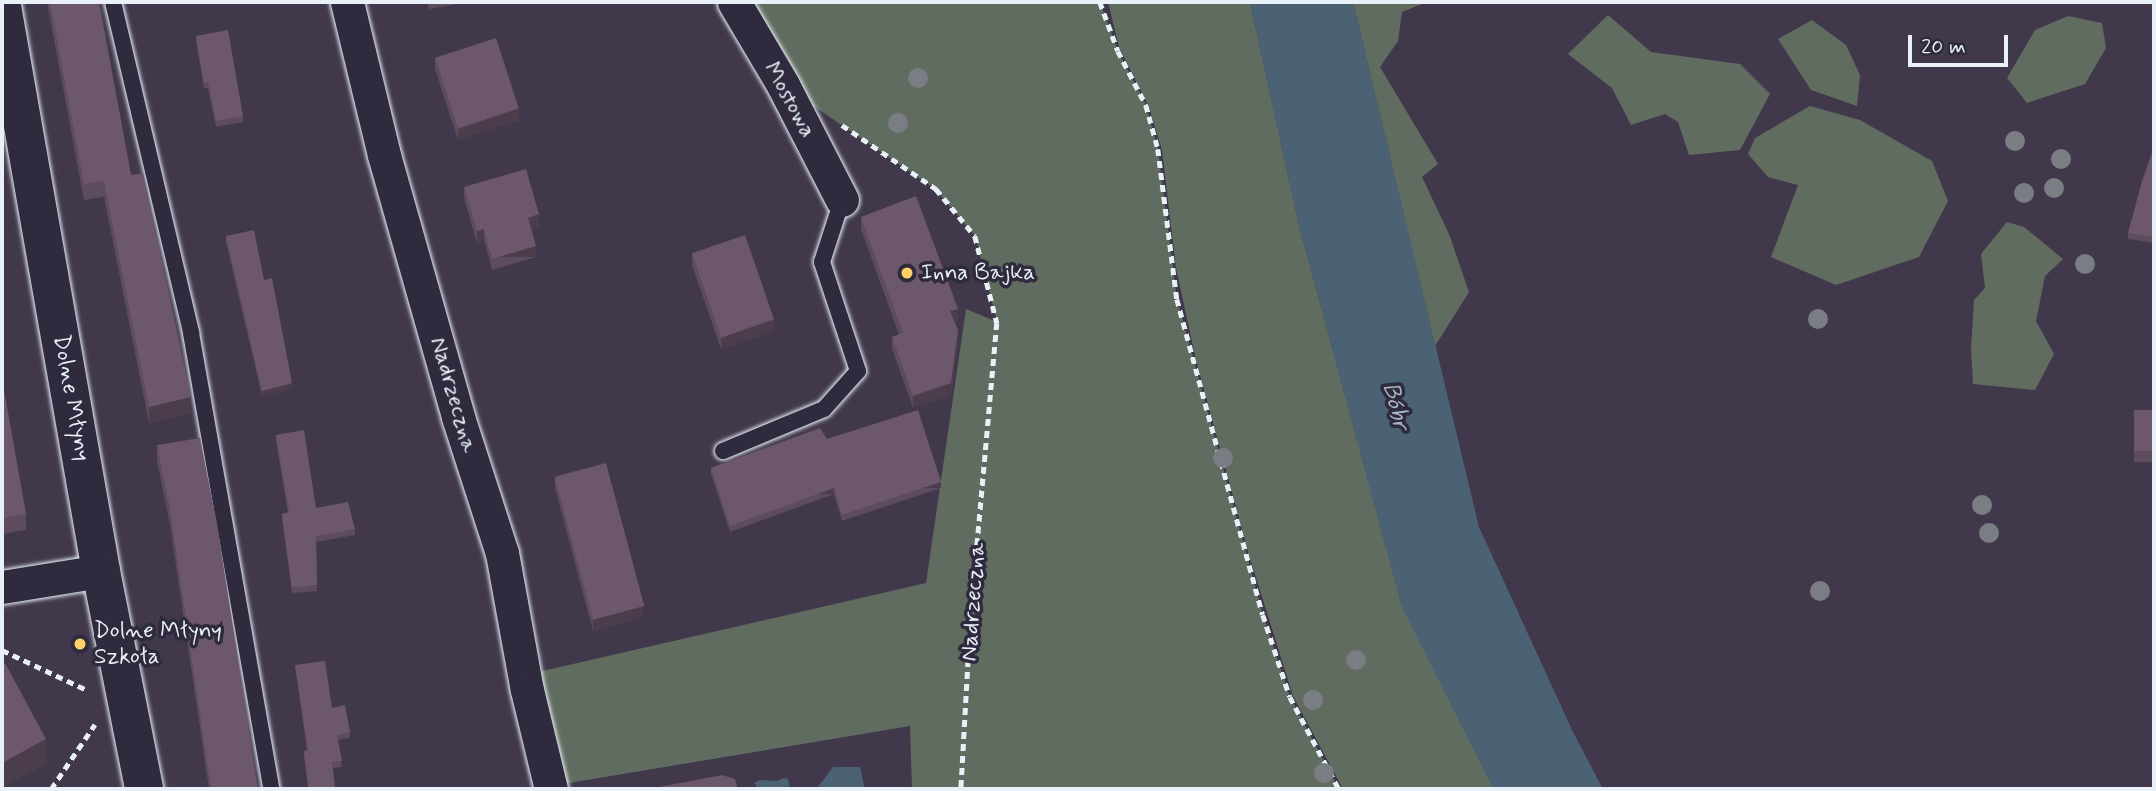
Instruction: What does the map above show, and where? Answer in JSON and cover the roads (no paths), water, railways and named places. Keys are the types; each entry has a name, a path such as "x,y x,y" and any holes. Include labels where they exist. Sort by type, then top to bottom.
{"street":[{"name":"Nadrzeczna","path":"347,2 383,155 458,417 502,553 527,690 551,789"},
{"name":"Mostowa","path":"734,2 783,85 842,200"},
{"name":"Dolne Młyny","path":"2,6 101,571 144,789"},
{"path":"2,587 101,571"}],"lane":[{"path":"113,2 191,333 271,789"},
{"path":"723,451 824,409 858,371 822,262 842,200"}],"water":[{"name":"Bóbr","path":"1250,2 1353,2 1479,527 1573,732 1603,789 1494,789 1402,607 1299,225"},
{"path":"833,767 860,767 865,789 790,789 818,787"},
{"path":"784,778 788,779 790,789 759,789 754,783"}],"place":[{"name":"Inna Bajka","path":"907,273"},
{"name":"Dolne Młyny Szkoła","path":"80,644"}]}
